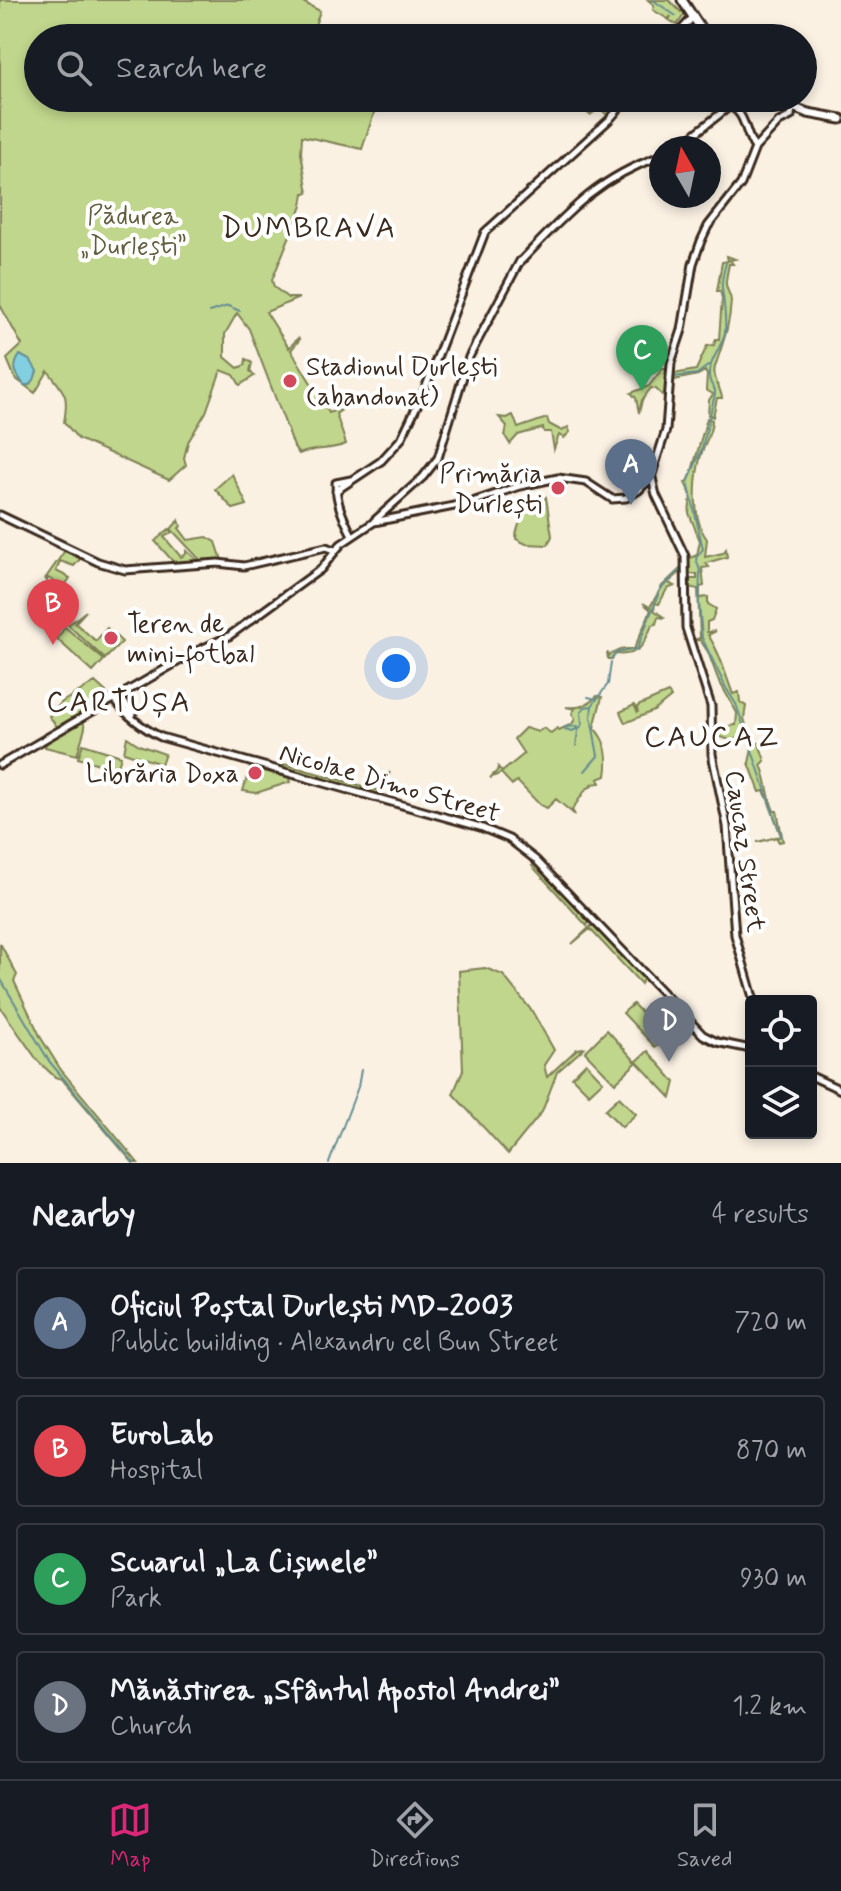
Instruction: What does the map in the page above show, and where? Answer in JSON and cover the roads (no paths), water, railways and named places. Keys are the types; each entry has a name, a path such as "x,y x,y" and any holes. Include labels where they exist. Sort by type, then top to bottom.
{"main road":[{"path":"682,0 698,24"},
{"path":"804,112 841,119"}],"street":[{"path":"687,24 694,17"},
{"path":"352,535 339,508 336,491 358,479 387,456 408,426 485,232 616,112"},
{"path":"695,136 720,112"},
{"path":"739,112 755,148"},
{"path":"374,522 469,503 520,486 558,478 586,482 605,497 616,500 634,494 646,484 667,425 671,363 682,330 696,256 708,226 741,184 755,148 785,112"},
{"path":"0,765 119,701 193,653 229,636 322,568 335,550 374,522 423,477 438,458 466,364 520,261 595,188 625,170 649,161"},
{"name":"Caucaz Street","path":"651,477 686,565 686,628 711,706 712,754 727,826 735,935 752,995"},
{"path":"646,484 655,492"},
{"path":"0,515 96,561 125,570 218,563 244,566 325,547 335,550"},
{"name":"Nicolae Dimo Street","path":"119,701 153,733 171,740 451,818 507,838 536,860 703,1035 717,1042 745,1048"},
{"path":"817,1078 841,1090"}],"water":[{"path":"20,355 31,361 37,371 29,385 24,385 16,371"}],"waterway":[{"path":"653,0 676,16"},
{"path":"726,263 722,285 725,332 709,375 715,394 702,448 688,482 703,549 696,558 700,571 702,638 736,704 782,838"},
{"path":"209,312 228,306 240,311"},
{"path":"673,377 697,374 709,365"},
{"path":"611,659 616,653 637,649 660,590 683,567"},
{"path":"585,771 598,756 592,706 608,684 611,662"},
{"path":"588,697 596,699"},
{"path":"582,724 581,712 585,707 592,706"},
{"path":"565,727 578,726"},
{"path":"576,746 581,726"},
{"path":"565,729 572,731 579,728"},
{"path":"0,978 49,1061 134,1163"},
{"path":"329,1163 358,1087 361,1070"}],"place":[{"name":"Stadionul Durlești (abandonat)","path":"290,381"},
{"name":"Scuarul „La Cișmele”","path":"642,391"},
{"name":"Primăria Durlești","path":"558,488"},
{"name":"Oficiul Poștal Durlești MD-2003","path":"631,505"},
{"name":"Teren de mini-fotbal","path":"111,638"},
{"name":"EuroLab","path":"53,645"},
{"name":"Librăria Doxa","path":"255,773"},
{"name":"Mănăstirea „Sfântul Apostol Andrei”","path":"669,1062"}],"district":[{"name":"DUMBRAVA","path":"309,227"},
{"name":"CARTUȘA","path":"119,701"},
{"name":"CAUCAZ","path":"712,736"}],"park label":[{"name":"Pădurea „Durlești”","path":"133,230"}]}
